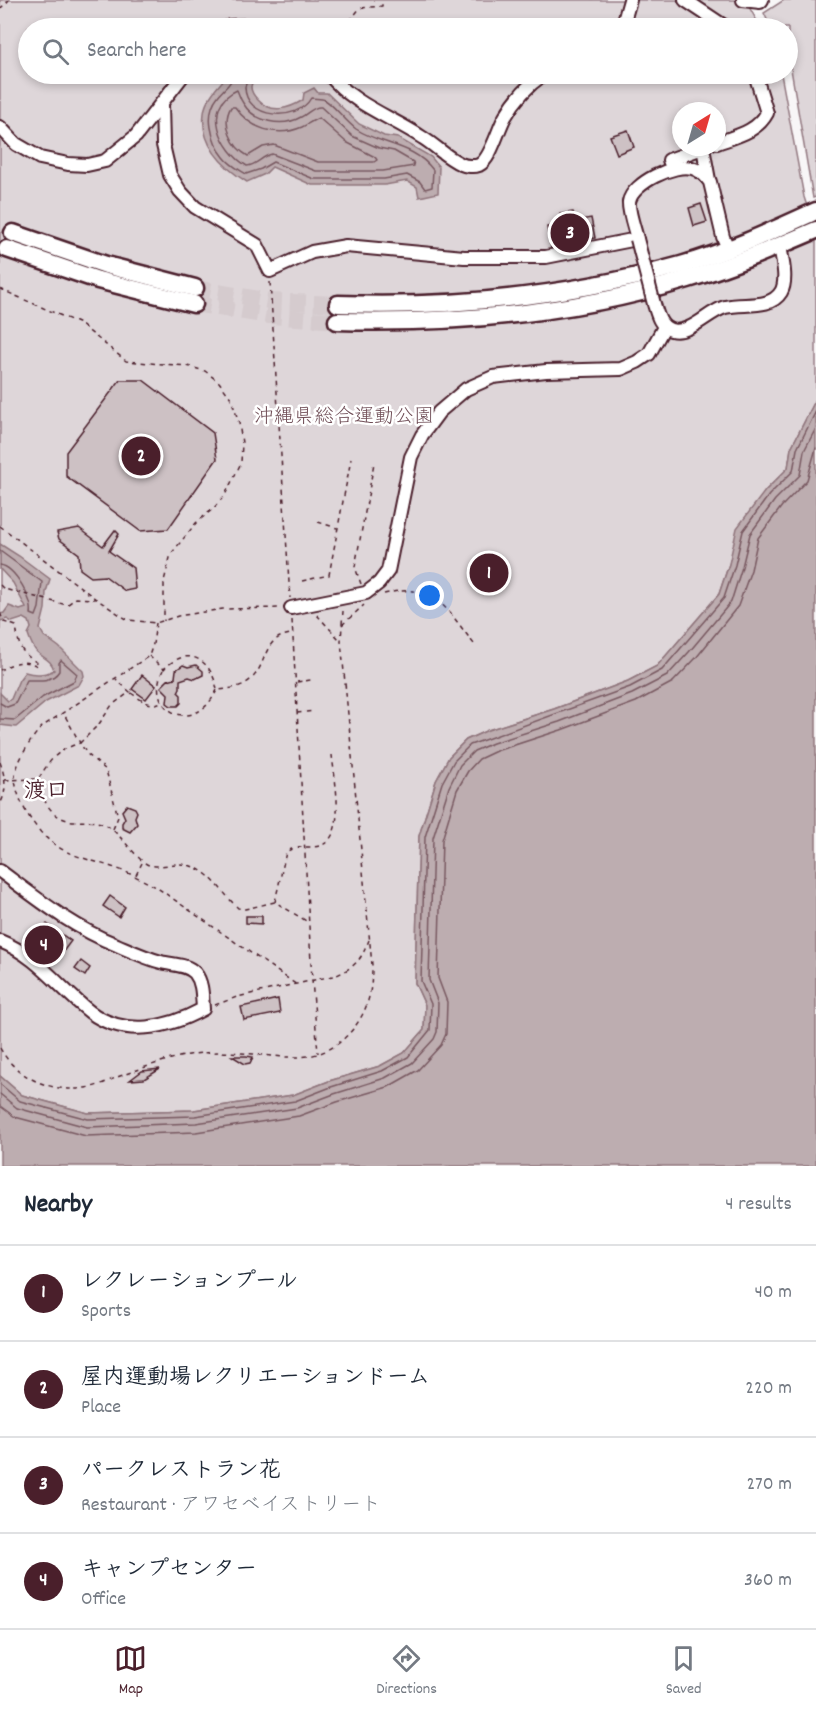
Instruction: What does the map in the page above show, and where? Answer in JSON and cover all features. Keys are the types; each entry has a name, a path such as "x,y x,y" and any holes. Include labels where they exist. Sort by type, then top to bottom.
{"main road":[{"path":"816,211 728,248 682,264 616,281 520,297 387,306 338,313 389,322 448,320 570,306 687,280 780,246 816,230"},
{"path":"7,249 98,280 195,296 13,233"}],"street":[{"path":"625,18 630,0"},
{"path":"685,0 713,18"},
{"path":"743,0 760,2 762,0"},
{"path":"0,127 16,144 40,158 68,164 87,165 105,161 136,136 177,84"},
{"path":"339,84 364,104 422,137 462,165 471,166 479,165 485,158 514,102 532,84"},
{"path":"726,140 749,131 761,123 766,113 758,84"},
{"path":"162,104 163,145 170,175 180,191 204,214 257,245 270,271 312,252 346,246 464,257 546,257 637,240"},
{"path":"672,168 669,160 680,156"},
{"path":"706,156 723,237 728,248"},
{"path":"710,182 705,174 690,167 672,168 647,180 635,191 629,202 654,304 664,327 672,331 686,329 724,307 766,303 774,299 784,283 780,246"},
{"path":"291,608 366,593 379,583 388,571 411,457 422,435 439,412 466,389 493,377 546,371 621,369 649,354 664,327"},
{"path":"0,871 61,917 90,934 150,958 186,967 194,972 200,980 203,1009 185,1019 145,1029 110,1023 91,1012 22,951 0,941"}],"path":[{"path":"0,9 9,0"},
{"path":"352,18 360,8 382,6 382,0"},
{"path":"270,271 318,1054"},
{"path":"0,289 80,324 126,361 187,366 205,371 219,382 231,398 239,423 242,443 241,463 225,495 196,523 171,554 164,581 164,621"},
{"path":"302,581 329,575 351,459"},
{"path":"362,588 356,567 374,463"},
{"path":"318,522 337,528"},
{"path":"0,526 96,599 128,620 156,623 178,616 223,609 291,608"},
{"path":"0,585 4,589 67,605 76,598 96,599"},
{"path":"381,595 398,590 418,590 437,600 474,644"},
{"path":"0,1048 14,1067 30,1078 44,1084 70,1089 96,1086 131,1072 195,1054 239,1053 278,1058 301,1058 332,1048 345,1038 366,1010 372,989 372,965 341,641 341,599"},
{"path":"342,625 365,604"},
{"path":"309,605 341,641"},
{"path":"0,613 4,622 16,626 16,636 22,651 38,663 38,666 19,661 0,670"},
{"path":"156,623 149,656 33,735 15,780 24,806 42,835 55,845 70,853 136,876 187,907 297,985"},
{"path":"217,690 211,671 197,657 187,656 178,658 164,669 158,685 162,701 168,709 178,715 189,716 198,713 208,705 217,690 243,685 255,677 274,640 282,635 292,634"},
{"path":"149,656 164,669"},
{"path":"116,679 145,702 156,704 162,701"},
{"path":"295,682 311,680"},
{"path":"130,692 112,705 99,724 80,743 65,748 53,756 38,779 44,802 50,810 69,821 100,821 124,840 142,862 151,865 188,864 201,870 238,908 245,909 275,902 309,922"},
{"path":"297,713 314,711"},
{"path":"64,713 87,754 106,770 118,817 113,830"},
{"path":"275,902 286,852 296,846 322,845 330,840 334,831 337,819 332,755"},
{"path":"0,762 6,786 0,804"},
{"path":"4,780 38,779"},
{"path":"136,876 142,862"},
{"path":"203,1009 237,997 337,975 351,969 362,957 370,939"}],"green space":[{"name":"沖縄県総合運動公園","path":"0,0 745,0 755,18 18,18 18,84 783,84 804,197 816,234 816,399 791,448 788,468 765,491 729,564 719,594 657,666 628,681 554,709 488,730 466,740 449,757 436,781 419,836 415,983 425,1005 424,1030 404,1053 380,1066 329,1081 293,1095 194,1110 88,1113 22,1095 0,1076"},
{"path":"784,0 816,0 816,197 813,198 794,84 798,84 798,18 766,18 764,13"}],"water":[{"path":"221,84 252,84 252,93 257,99 274,109 286,108 298,103 303,100 304,93 314,88 318,93 327,93 359,124 384,136 398,138 431,157 439,167 438,193 419,197 417,187 407,181 385,185 312,185 272,167 265,174 247,182 215,154 206,135 204,113 207,102"},
{"path":"816,399 816,1166 0,1166 0,1076 22,1095 88,1113 194,1110 293,1095 329,1081 380,1066 404,1053 424,1030 425,1005 415,983 419,836 436,781 449,757 466,740 488,730 554,709 628,681 657,666 719,594 737,528 765,491 788,468 791,448"},
{"path":"0,544 50,579 40,629 44,636 59,647 83,671 84,676 79,685 46,702 16,727 0,725 0,693 8,701 25,672 40,674 54,670 49,661 32,646 28,634 31,628 29,621 24,618 12,622 7,619 0,621 0,614 4,613 9,606 20,610 26,608 13,583 0,569"}],"building":[{"path":"628,130 634,147 617,154 610,136"},
{"path":"701,204 707,222 694,226 689,208"},
{"path":"573,212 575,221 591,218 595,238 551,247 547,227 562,224 560,214"},
{"path":"120,380 143,380 213,433 217,459 168,529 140,531 66,476 66,452"},
{"path":"79,528 103,546 115,530 119,534 109,551 133,568 135,589 125,591 105,576 91,577 80,569 79,554 59,539 57,532"},
{"path":"183,665 188,667 196,665 203,671 203,675 195,679 189,677 180,680 178,692 181,695 181,703 178,706 171,706 167,703 168,694 161,687 168,680 175,678 176,670"},
{"path":"142,675 156,686 146,699 132,689"},
{"path":"127,805 135,808 137,812 135,817 137,824 130,832 122,828 125,818 122,811"},
{"path":"110,896 125,907 119,917 103,906"},
{"path":"246,916 262,916 262,924 246,923"},
{"path":"47,924 71,941 56,961 32,944"},
{"path":"81,961 90,968 85,976 75,969"},
{"path":"278,999 280,1013 244,1020 241,1007"},
{"path":"232,1056 253,1057 250,1063 245,1064"},
{"path":"160,1069 144,1079 130,1080 142,1071"}],"tunnel":[{"path":"195,288 270,301 338,304"},
{"path":"194,304 270,316 337,321"}],"place":[{"name":"パークレストラン花","path":"570,233"},
{"name":"屋内運動場レクリエーションドーム","path":"141,456"},
{"name":"レクレーションプール","path":"489,573"},
{"name":"キャンプセンター","path":"44,945"}],"district":[{"name":"渡口","path":"46,792"}]}
